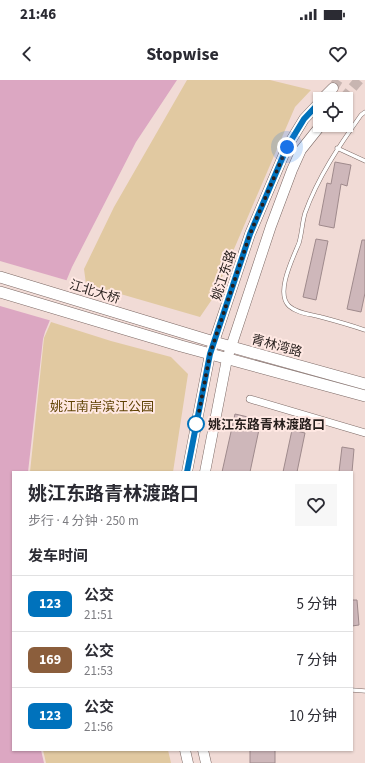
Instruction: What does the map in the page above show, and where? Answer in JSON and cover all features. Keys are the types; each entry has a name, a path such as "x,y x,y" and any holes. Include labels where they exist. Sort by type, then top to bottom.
{"main road":[{"path":"328,92 332,88"},
{"name":"姚江东路","path":"187,471 210,354 250,234 287,147 304,119 313,109"},
{"path":"205,471 227,358 271,226 292,170 301,150 315,132"},
{"name":"江北大桥","path":"0,277 182,332"},
{"name":"青林湾路","path":"0,292 181,346 365,396"},
{"name":"青林湾路","path":"182,332 365,383"},
{"path":"185,751 188,763"},
{"path":"204,751 206,763"}],"street":[{"path":"250,399 365,433"}],"lane":[{"path":"365,112 361,115 337,148 319,182 305,215 303,230 286,278 283,294 289,306 306,314 319,316 365,330"},
{"path":"337,148 365,161"},
{"path":"353,690 365,691"}],"green space":[{"path":"187,80 270,80 311,90 295,107 213,298 200,317 86,284 84,269 114,207"},
{"name":"姚江南岸滨江公园","path":"51,322 111,341 171,357 188,374 173,471 30,471 44,338"},
{"path":"43,751 168,751 171,763 46,763"}],"shaded area":[{"path":"0,80 177,80 136,142 72,267 43,339 28,471 12,471 12,751 41,751 44,763 0,763"}],"pier":[{"path":"0,261 69,281 52,321 0,306"}],"building":[{"path":"335,162 351,165 347,186 341,184 334,228 319,225 327,183 331,184"},
{"path":"316,239 328,241 316,300 303,297"},
{"path":"362,240 365,240 365,293 361,312 347,309"},
{"path":"235,414 261,420 250,471 222,471"},
{"path":"292,430 305,433 297,471 283,471"},
{"path":"342,447 354,449 352,471 339,471"},
{"path":"353,600 357,600 359,625 353,626"},
{"path":"250,751 275,751 275,763 250,763"}],"tunnel":[{"path":"333,88 338,80"},
{"path":"349,92 359,80"}],"bus line":[{"name":"123","path":"187,471 210,354 250,234 287,147 304,119 313,109"}],"place":[{"name":"姚江东路青林渡路口","path":"196,424"}],"route":[{"path":"196,424 196,428 210,354 250,234 287,147"}]}
